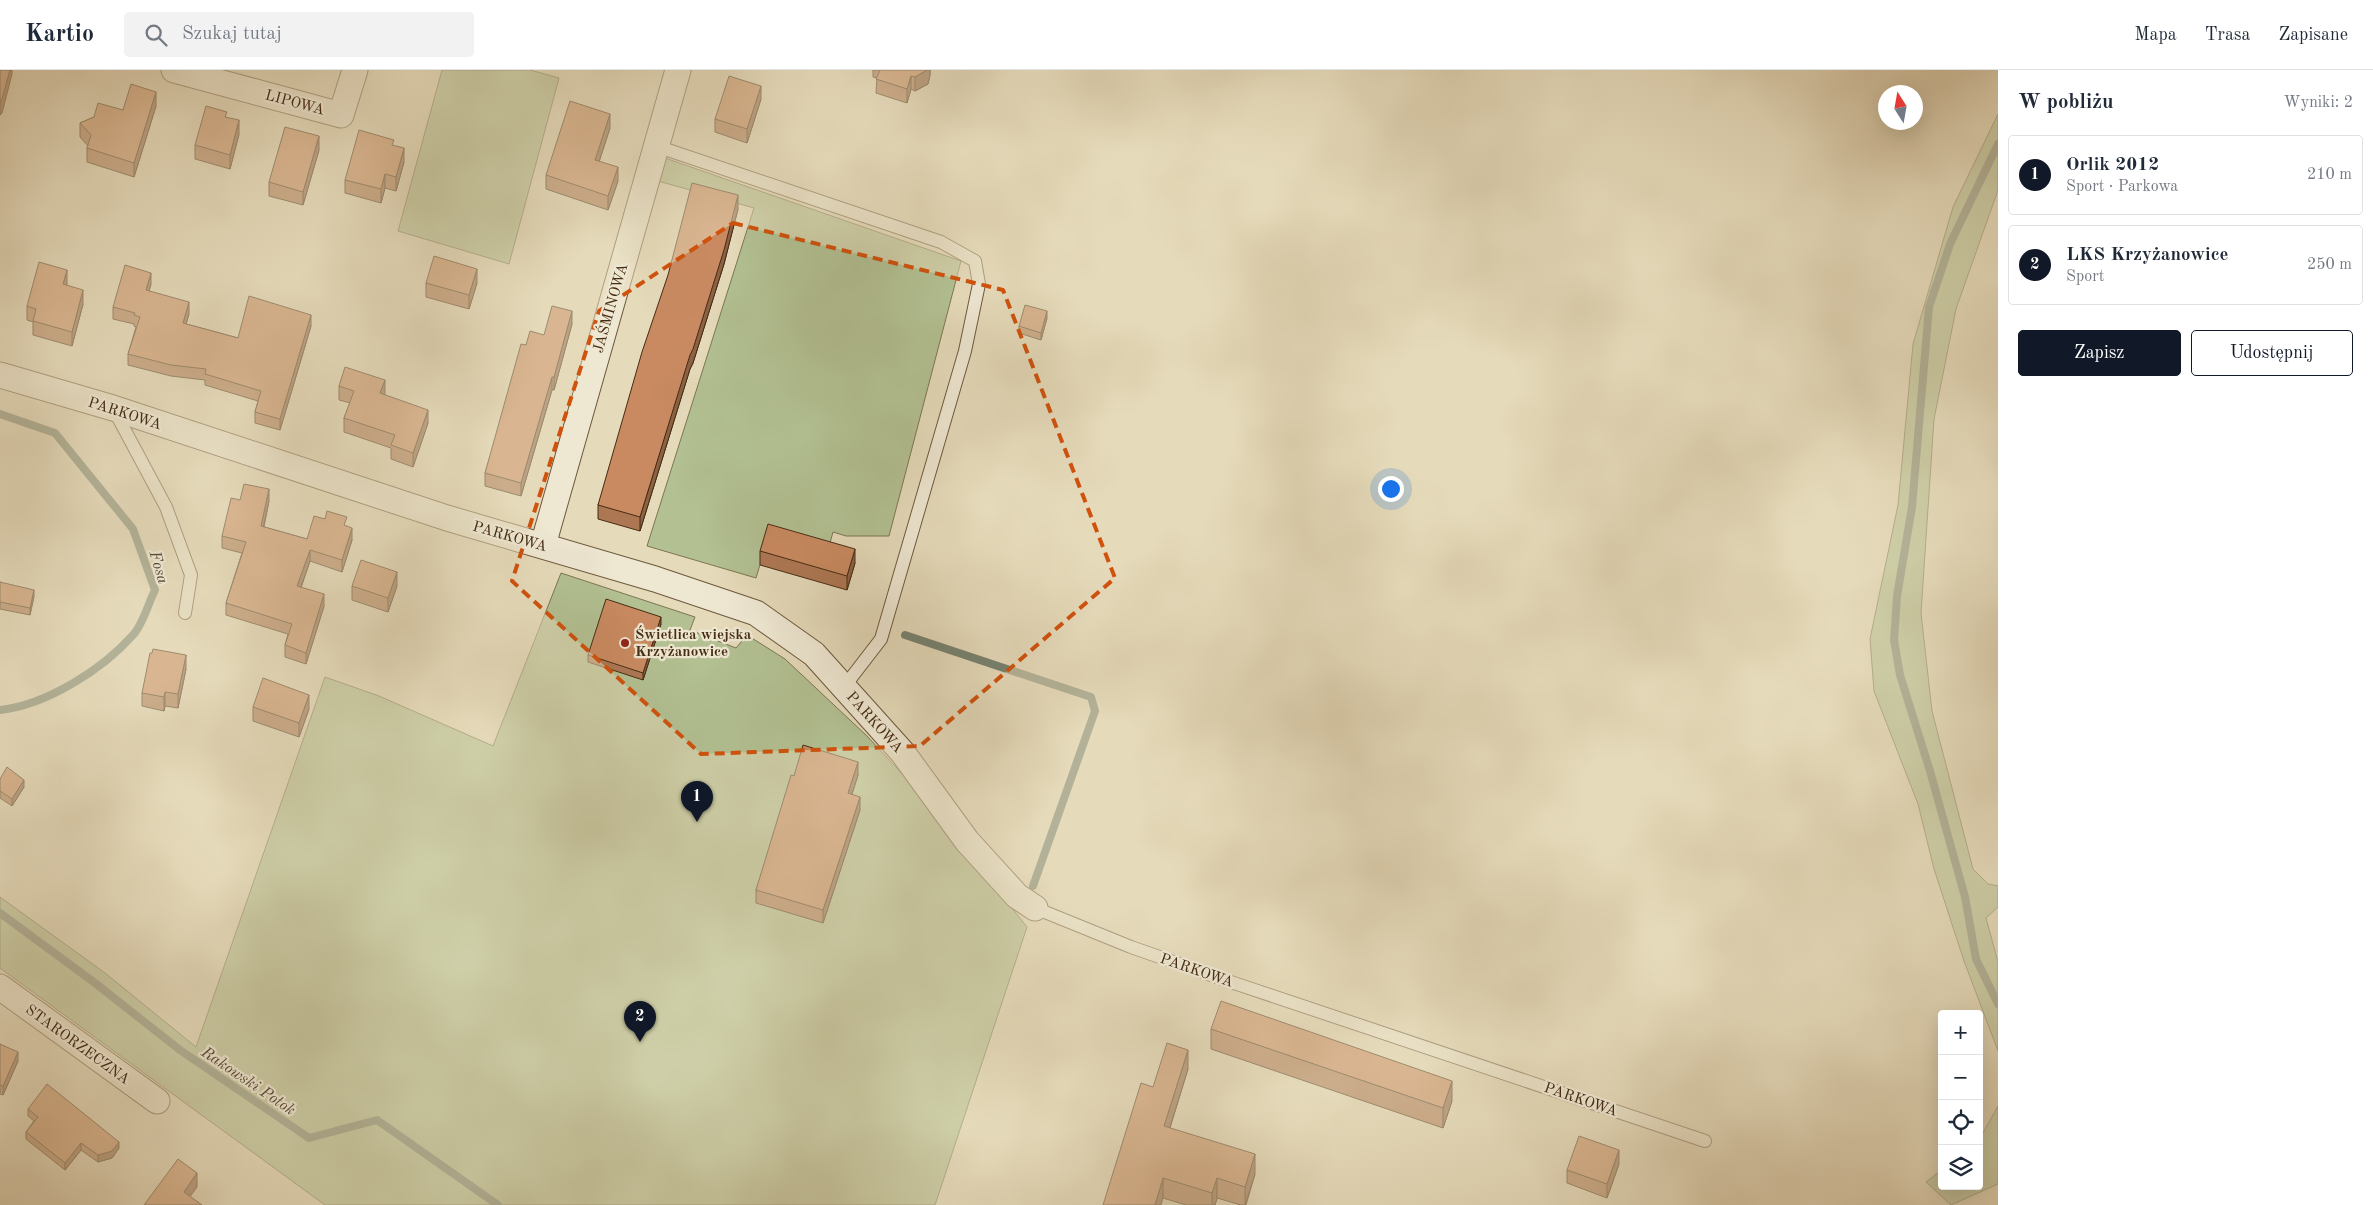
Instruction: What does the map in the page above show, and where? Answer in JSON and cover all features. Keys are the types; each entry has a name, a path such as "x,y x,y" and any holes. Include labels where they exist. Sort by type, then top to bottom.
{"street":[{"name":"LIPOWA","path":"174,70 341,115 355,70"},
{"name":"JAŚMINOWA","path":"543,546 678,70"},
{"name":"PARKOWA","path":"0,374 113,408 447,518 655,579 756,613 814,654 903,753 967,841 1017,896 1034,908"},
{"name":"STARORZECZNA","path":"0,987 157,1101"}],"lane":[{"path":"656,146 941,242 975,261 979,284 965,352 881,639 844,687"},
{"path":"113,408 166,507 191,575 185,612"},
{"name":"PARKOWA","path":"1034,908 1131,947 1705,1141"}],"highlighted area":[{"path":"733,223 1003,290 1115,578 920,746 701,754 512,581 599,311"}],"green space":[{"path":"442,70 530,70 559,78 509,264 398,231"},
{"path":"1998,114 1998,190 1956,309 1934,419 1921,613 1932,711 1973,869 1988,884 1998,886 1998,907 1986,918 1998,962 1998,1051 1964,961 1934,869 1918,804 1874,691 1870,639 1898,505 1913,344 1953,207"},
{"path":"665,158 961,261 889,536 846,536 833,532 827,554 768,538 756,578 647,546 754,208 658,181"},
{"path":"561,573 695,617 690,630 736,648 747,635 785,659 867,736 920,793 1027,927 935,1205 325,1205 0,968 0,897 105,973 196,1047 325,677 379,696 493,746"},
{"path":"1998,1106 1998,1184 1951,1205 1926,1182 1938,1173 1938,1190 1983,1190 1983,1133"}],"building":[{"path":"0,70 10,70 0,102"},
{"path":"880,70 927,70 915,77 911,76 907,89 876,79"},
{"path":"729,76 761,86 747,129 715,119"},
{"path":"131,84 156,92 134,163 87,148 91,135 80,123 94,117 98,103 123,110"},
{"path":"570,101 610,114 595,160 618,167 608,196 546,175"},
{"path":"206,106 227,112 225,117 239,120 230,155 195,145"},
{"path":"285,127 319,136 303,192 269,182"},
{"path":"359,130 394,140 392,145 404,148 396,177 385,174 381,189 345,180"},
{"path":"692,183 738,195 724,250 640,517 598,505 642,352 668,275"},
{"path":"434,256 477,269 469,295 426,283"},
{"path":"39,262 67,270 63,284 83,290 72,332 33,321 36,309 27,306"},
{"path":"125,265 151,273 146,290 189,302 183,323 238,338 249,296 311,315 280,419 255,412 261,391 205,374 206,369 171,365 128,354 140,317 134,315 135,313 113,307"},
{"path":"1025,305 1047,311 1041,333 1019,326"},
{"path":"552,306 572,311 554,377 552,377 521,483 485,473 521,344 526,345 530,331 544,335"},
{"path":"345,367 385,380 380,393 428,410 413,453 391,445 395,435 344,418 354,391 339,386"},
{"path":"244,484 269,489 261,526 307,539 314,516 325,519 327,511 347,517 344,525 352,528 342,560 310,550 297,586 324,594 306,653 285,645 292,624 226,603 246,542 222,536 231,498 240,500"},
{"path":"768,524 855,549 847,576 760,551"},
{"path":"361,560 397,572 388,598 352,586"},
{"path":"0,582 34,590 30,608 0,602"},
{"name":"Świetlica wiejska Krzyżanowice","path":"606,599 661,617 643,673 588,655"},
{"path":"153,649 186,655 178,694 165,692 164,697 142,693 150,653 152,653"},
{"path":"263,678 309,695 299,723 253,707"},
{"path":"803,745 858,762 848,793 860,797 823,910 756,890 791,775 794,776"},
{"path":"7,767 24,780 12,799 0,791 0,779"},
{"path":"1221,1001 1452,1081 1443,1108 1211,1029"},
{"path":"1167,1043 1188,1050 1164,1126 1255,1154 1245,1187 1217,1178 1212,1193 1163,1178 1155,1205 1103,1205 1141,1083 1153,1087"},
{"path":"0,1044 18,1052 3,1086 0,1085"},
{"path":"47,1084 119,1142 112,1151 98,1155 81,1143 65,1163 26,1132 38,1117 28,1109"},
{"path":"1579,1136 1619,1150 1607,1184 1567,1170"},
{"path":"178,1159 197,1173 184,1192 202,1205 144,1205"}],"waterway":[{"path":"1998,144 1950,244 1929,307 1912,507 1897,596 1894,640 1900,675 1930,771 1965,897 1976,959 1998,1004"},
{"name":"Fosa","path":"0,414 55,433 133,529 155,590 137,630 106,661 72,684 54,693 18,707 0,710"},
{"path":"905,635 1091,697 1095,711 1033,886"},
{"name":"Rakowski Potok","path":"0,913 95,983 180,1050 309,1138 377,1120 498,1205"}],"place":[{"name":"Świetlica wiejska Krzyżanowice","path":"625,643"},
{"name":"Orlik 2012","path":"697,822"},
{"name":"LKS Krzyżanowice","path":"640,1042"}]}
